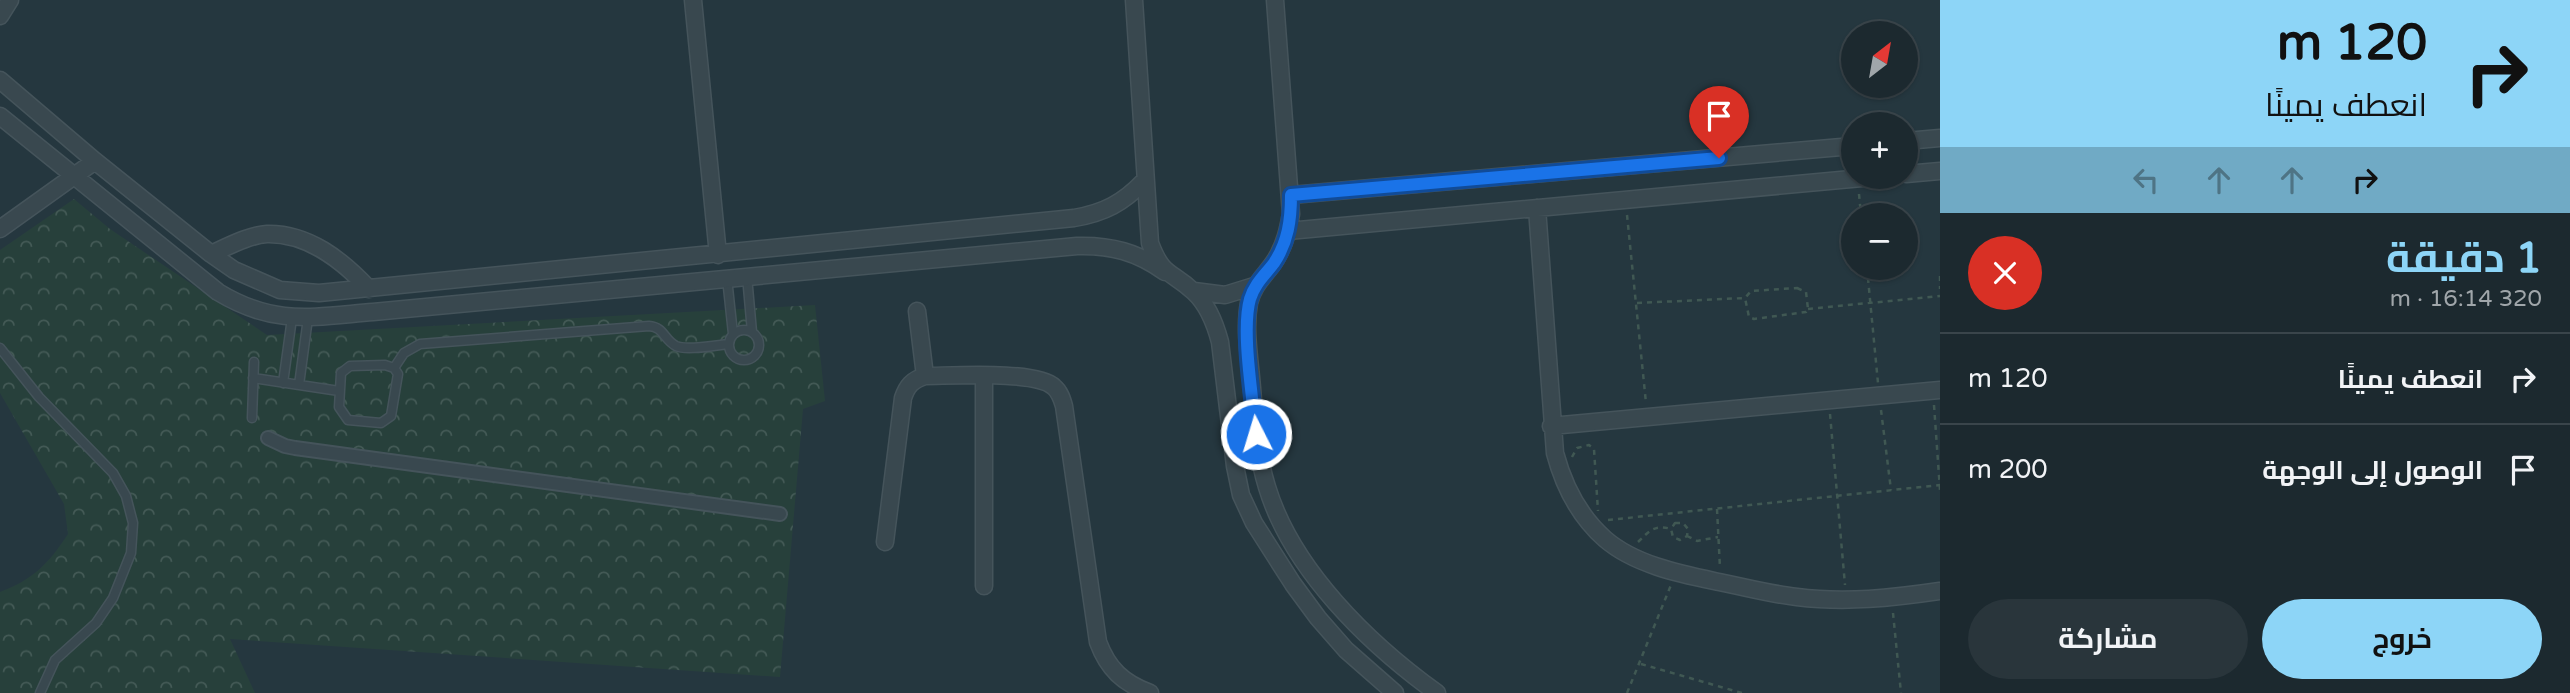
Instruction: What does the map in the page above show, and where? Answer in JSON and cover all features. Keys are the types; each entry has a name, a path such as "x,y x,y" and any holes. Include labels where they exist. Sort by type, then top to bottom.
{"street":[{"path":"0,16 10,0"},
{"path":"693,0 718,255"},
{"path":"1134,0 1150,243 1165,272"},
{"path":"1275,0 1291,195 1288,231 1275,261 1254,286 1249,303 1248,339 1257,444 1277,514 1311,570 1353,621 1382,650 1437,693"},
{"path":"0,80 95,161 234,270 280,289 319,293 1060,219 1094,214 1113,207 1130,196 1144,181"},
{"path":"0,116 218,292 260,313 300,318 1064,247 1115,248 1149,261 1194,291 1207,307 1220,342 1241,495 1254,523 1318,618 1346,650 1395,693"},
{"path":"1918,140 1940,138"},
{"path":"1291,195 1841,147"},
{"path":"0,229 95,161"},
{"path":"1918,173 1940,170"},
{"path":"1288,231 1841,179"},
{"path":"1537,208 1555,453 1562,478 1573,501 1607,541 1628,553 1676,572 1798,598 1892,598 1940,591"},
{"path":"1060,219 1064,247"},
{"path":"211,254 266,234 300,239 338,259 369,289"},
{"path":"1194,291 1225,295 1254,286"},
{"path":"918,311 925,376"},
{"path":"1220,342 1223,334 1237,329 1244,332 1248,339"},
{"path":"885,542 903,398 915,379 925,376 984,376 1041,380 1053,385 1060,394 1098,642 1105,662 1118,676 1136,688 1150,693"},
{"path":"984,376 984,586"},
{"path":"1552,426 1937,391"},
{"path":"268,438 295,448 780,514"}],"lane":[{"path":"747,276 752,332"},
{"path":"727,278 733,334 729,344 731,353 738,360 753,358 760,345 756,335 742,330 733,334"},
{"path":"284,383 300,318"},
{"path":"299,385 300,318"},
{"path":"394,368 404,353 421,344 649,326 661,330 674,345 682,347 729,344"},
{"path":"0,348 39,397 113,473 126,496 133,523 131,553 117,592 96,623 55,660 40,693"},
{"path":"252,418 254,362"},
{"path":"384,365 394,368 398,374 393,412 385,422 348,420 339,407 339,391 341,373 350,366 384,365"},
{"path":"253,378 339,391"}],"path":[{"path":"1626,200 1648,417"},
{"path":"1940,276 1940,289"},
{"path":"1868,280 1891,490"},
{"path":"1808,309 1806,292 1797,288 1751,291 1745,298 1746,311 1754,319 1802,314 1808,309 1940,296"},
{"path":"1637,303 1745,298"},
{"path":"1571,465 1577,448 1592,446 1599,521 1940,487 1937,391"},
{"path":"1829,400 1846,600"},
{"path":"1717,509 1721,582"},
{"path":"1675,523 1683,523 1688,529 1686,536 1680,540 1673,537 1671,529 1675,523"},
{"path":"1628,553 1651,529 1671,529"},
{"path":"1686,536 1698,541 1718,537"},
{"path":"1628,693 1676,572"},
{"path":"1892,598 1900,693"},
{"path":"1640,664 1742,693"}],"green space":[{"path":"74,199 110,229 267,335 815,305 825,401 803,409 780,677 230,639 255,693 0,693 0,592 31,576 54,554 68,534 64,504 0,393 0,250"}],"route":[{"path":"1256,434 1247,321 1249,303 1254,286 1283,247 1291,214 1291,195 1719,158"}]}
